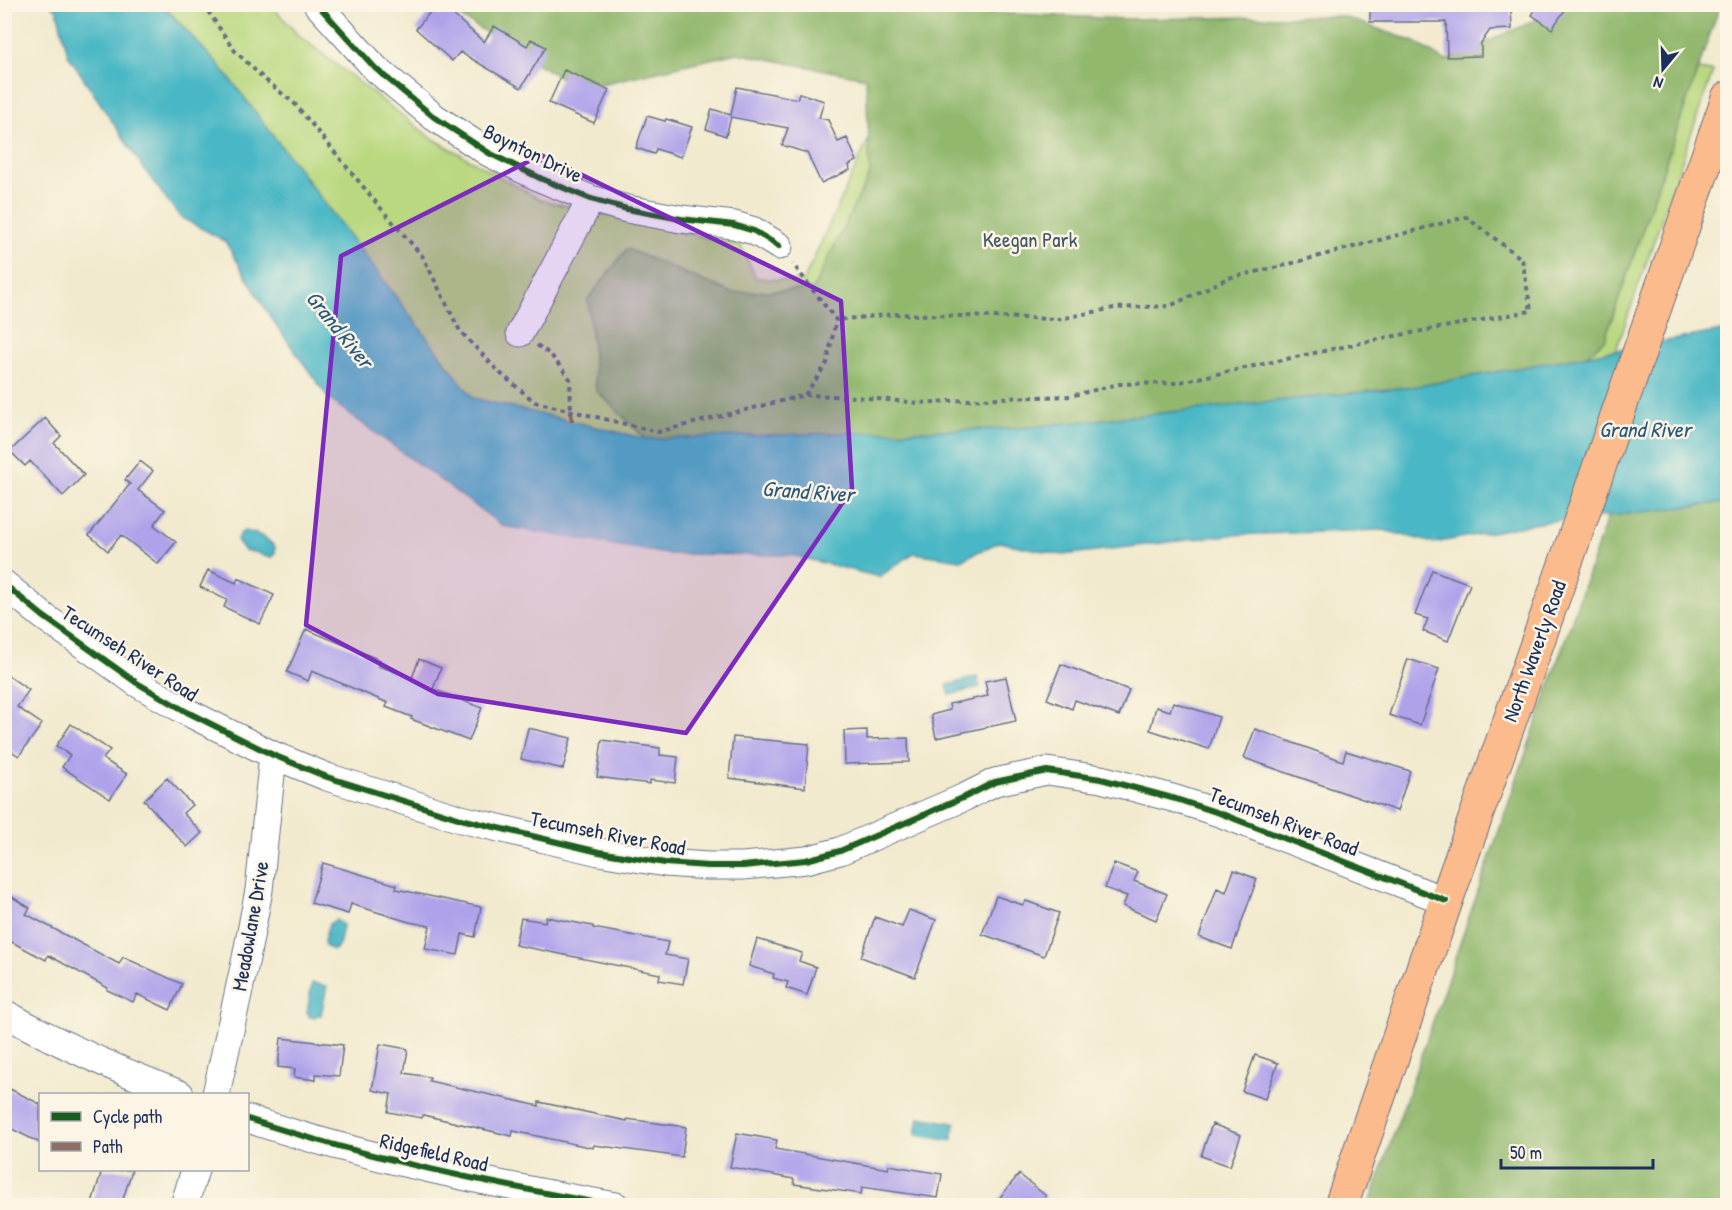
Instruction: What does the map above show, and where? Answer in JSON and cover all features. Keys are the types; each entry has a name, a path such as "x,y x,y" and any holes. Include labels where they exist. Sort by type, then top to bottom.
{"main road":[{"name":"North Waverly Road","path":"1341,1206 1728,98"}],"street":[{"name":"Boynton Drive","path":"317,4 376,69 434,117 489,153 542,179 591,199 627,209 681,219 734,225 754,231 779,246"},
{"path":"520,333 591,199"},
{"name":"Tecumseh River Road","path":"4,584 43,616 137,683 187,712 273,755 327,777 461,819 599,852 665,863 708,866 743,866 806,860 840,850 995,782 1047,771 1101,779 1222,814 1446,901"},
{"name":"Meadowlane Drive","path":"216,1093 259,891 273,755"},
{"path":"4,1013 115,1069 175,1093"},
{"name":"Ridgefield Road","path":"249,1119 402,1163 616,1206"},
{"path":"184,1206 195,1171"}],"path":[{"path":"805,395 919,403 1070,396 1119,384 1176,383 1384,338 1531,311 1522,259 1466,217 1228,278 1170,306 1114,308 1059,319 895,314 836,320"},
{"path":"520,333 551,355 570,379 571,412"}],"highlighted area":[{"path":"541,155 841,301 852,489 686,733 438,694 306,625 341,256"}],"green space":[{"name":"Keegan Park","path":"801,4 1122,19 1341,16 1415,42 1445,61 1544,16 1548,5 1720,5 1605,339 1586,356 1419,386 1020,428 646,439 596,390 588,299 627,249 732,293 813,289 870,174 866,78 737,53 579,89 459,16 453,5"},
{"name":"Keegan Park","path":"163,5 271,5 298,35 430,137 541,200 740,245 756,278 803,282 910,49 1713,71 1616,350 1419,386 646,439 473,398 224,71"},
{"path":"1727,502 1727,1205 1369,1206 1608,516"}],"water":[{"name":"Grand River","path":"51,5 162,5 224,71 473,398 646,439 1020,428 1419,386 1727,330 1727,502 1544,522 1434,543 1383,530 1229,535 1062,555 999,542 961,560 914,553 879,577 791,555 667,554 503,526 329,399 271,318 225,241 180,217 144,169 68,55 57,10"},
{"path":"244,531 257,534 275,547 272,557 245,551 237,540"},
{"path":"977,677 980,687 950,695 947,685"},
{"path":"336,920 343,927 339,945 333,950 325,946 324,941 329,924"},
{"path":"312,983 327,986 321,1015 316,1015 315,1018 309,1017 310,1014 307,1013"},
{"path":"919,1117 955,1123 952,1141 916,1135"}],"building":[{"path":"437,4 441,4 484,42 494,26 527,46 531,39 546,47 521,88 460,52 452,61 416,29"},
{"path":"1370,4 1482,4 1483,9 1511,9 1512,29 1490,30 1481,43 1481,56 1447,57 1446,22 1370,22"},
{"path":"1539,4 1569,4 1552,29 1532,15"},
{"path":"564,70 609,90 594,123 549,103"},
{"path":"737,87 797,99 799,93 824,101 819,118 828,120 838,142 847,138 857,161 849,165 850,170 821,183 807,153 782,145 788,128 731,117 726,136 706,129 712,109 731,115"},
{"path":"647,116 692,127 681,157 656,149 654,154 636,148"},
{"path":"45,418 61,436 54,443 84,475 63,496 30,461 25,466 10,451"},
{"path":"140,461 153,471 138,490 165,510 154,525 176,542 158,564 121,535 108,551 89,535 130,484 125,480"},
{"path":"208,570 236,583 238,578 274,595 260,624 224,607 227,600 200,587"},
{"path":"1432,570 1470,584 1448,641 1423,631 1428,619 1415,615"},
{"path":"306,629 380,660 378,666 412,678 419,659 441,668 433,689 482,708 469,741 411,719 412,717 386,707 388,703 312,671 308,681 287,672"},
{"path":"1408,659 1439,669 1420,725 1389,715"},
{"path":"1061,664 1129,690 1119,716 1075,700 1072,709 1047,699"},
{"path":"4,673 29,690 17,707 42,724 19,756 4,746"},
{"path":"1006,677 1016,721 936,738 931,715 950,710 949,704 988,696 985,681"},
{"path":"1173,702 1219,717 1209,749 1150,730 1156,707 1170,711"},
{"path":"71,724 110,750 103,759 127,774 110,799 62,767 70,755 56,746"},
{"path":"528,728 571,738 563,769 521,759"},
{"path":"1255,729 1343,761 1346,751 1410,771 1397,811 1244,758"},
{"path":"867,730 867,739 908,738 909,762 845,764 844,731"},
{"path":"733,737 809,744 805,788 729,778"},
{"path":"602,740 660,748 660,755 678,757 675,783 650,780 650,784 597,777"},
{"path":"167,778 192,805 183,813 202,833 187,847 144,800"},
{"path":"323,863 397,885 396,889 481,907 475,937 462,934 458,955 425,949 430,926 351,904 348,914 311,903"},
{"path":"1114,863 1138,872 1134,881 1167,894 1156,920 1123,906 1127,896 1105,888"},
{"path":"1234,870 1257,879 1232,949 1199,937 1217,888 1226,892"},
{"path":"4,892 30,908 26,914 119,964 123,957 182,984 170,1010 137,994 133,1002 107,990 108,988 48,955 46,960 4,938"},
{"path":"996,896 1023,905 1026,901 1059,913 1044,956 982,934"},
{"path":"909,910 936,920 915,977 861,957 875,917 902,927"},
{"path":"546,917 668,942 665,955 688,959 683,984 659,980 660,974 515,945 521,918 545,922"},
{"path":"757,939 802,953 799,961 816,967 807,995 786,988 788,982 773,978 774,974 749,966"},
{"path":"281,1038 343,1045 339,1076 316,1074 316,1080 294,1077 295,1069 278,1067"},
{"path":"380,1044 408,1049 404,1073 430,1077 429,1081 539,1106 539,1102 627,1121 627,1119 686,1127 682,1157 594,1145 593,1148 513,1131 512,1136 423,1115 422,1118 388,1112 391,1094 372,1090"},
{"path":"1255,1055 1278,1063 1265,1099 1242,1091"},
{"path":"10,1089 39,1104 39,1142 4,1125 4,1099"},
{"path":"1212,1124 1241,1135 1230,1166 1201,1156"},
{"path":"737,1133 777,1140 775,1149 888,1169 889,1165 942,1174 938,1198 862,1187 861,1194 794,1184 794,1179 730,1167"},
{"path":"102,1171 132,1171 121,1206 91,1206"},
{"path":"1019,1174 1046,1196 1038,1206 993,1206"}],"marked path":[{"path":"571,412 572,422"}],"cycle path":[{"path":"317,4 376,69 434,117 489,153 542,179 591,199 627,209 681,219 734,225 754,231 779,246"},
{"path":"4,584 43,616 137,683 187,712 273,755 327,777 461,819 599,852 665,863 708,866 743,866 806,860 840,851 995,782 1047,771 1101,779 1176,799 1222,814 1446,901"},
{"path":"249,1119 338,1146 430,1169 616,1206"}]}
